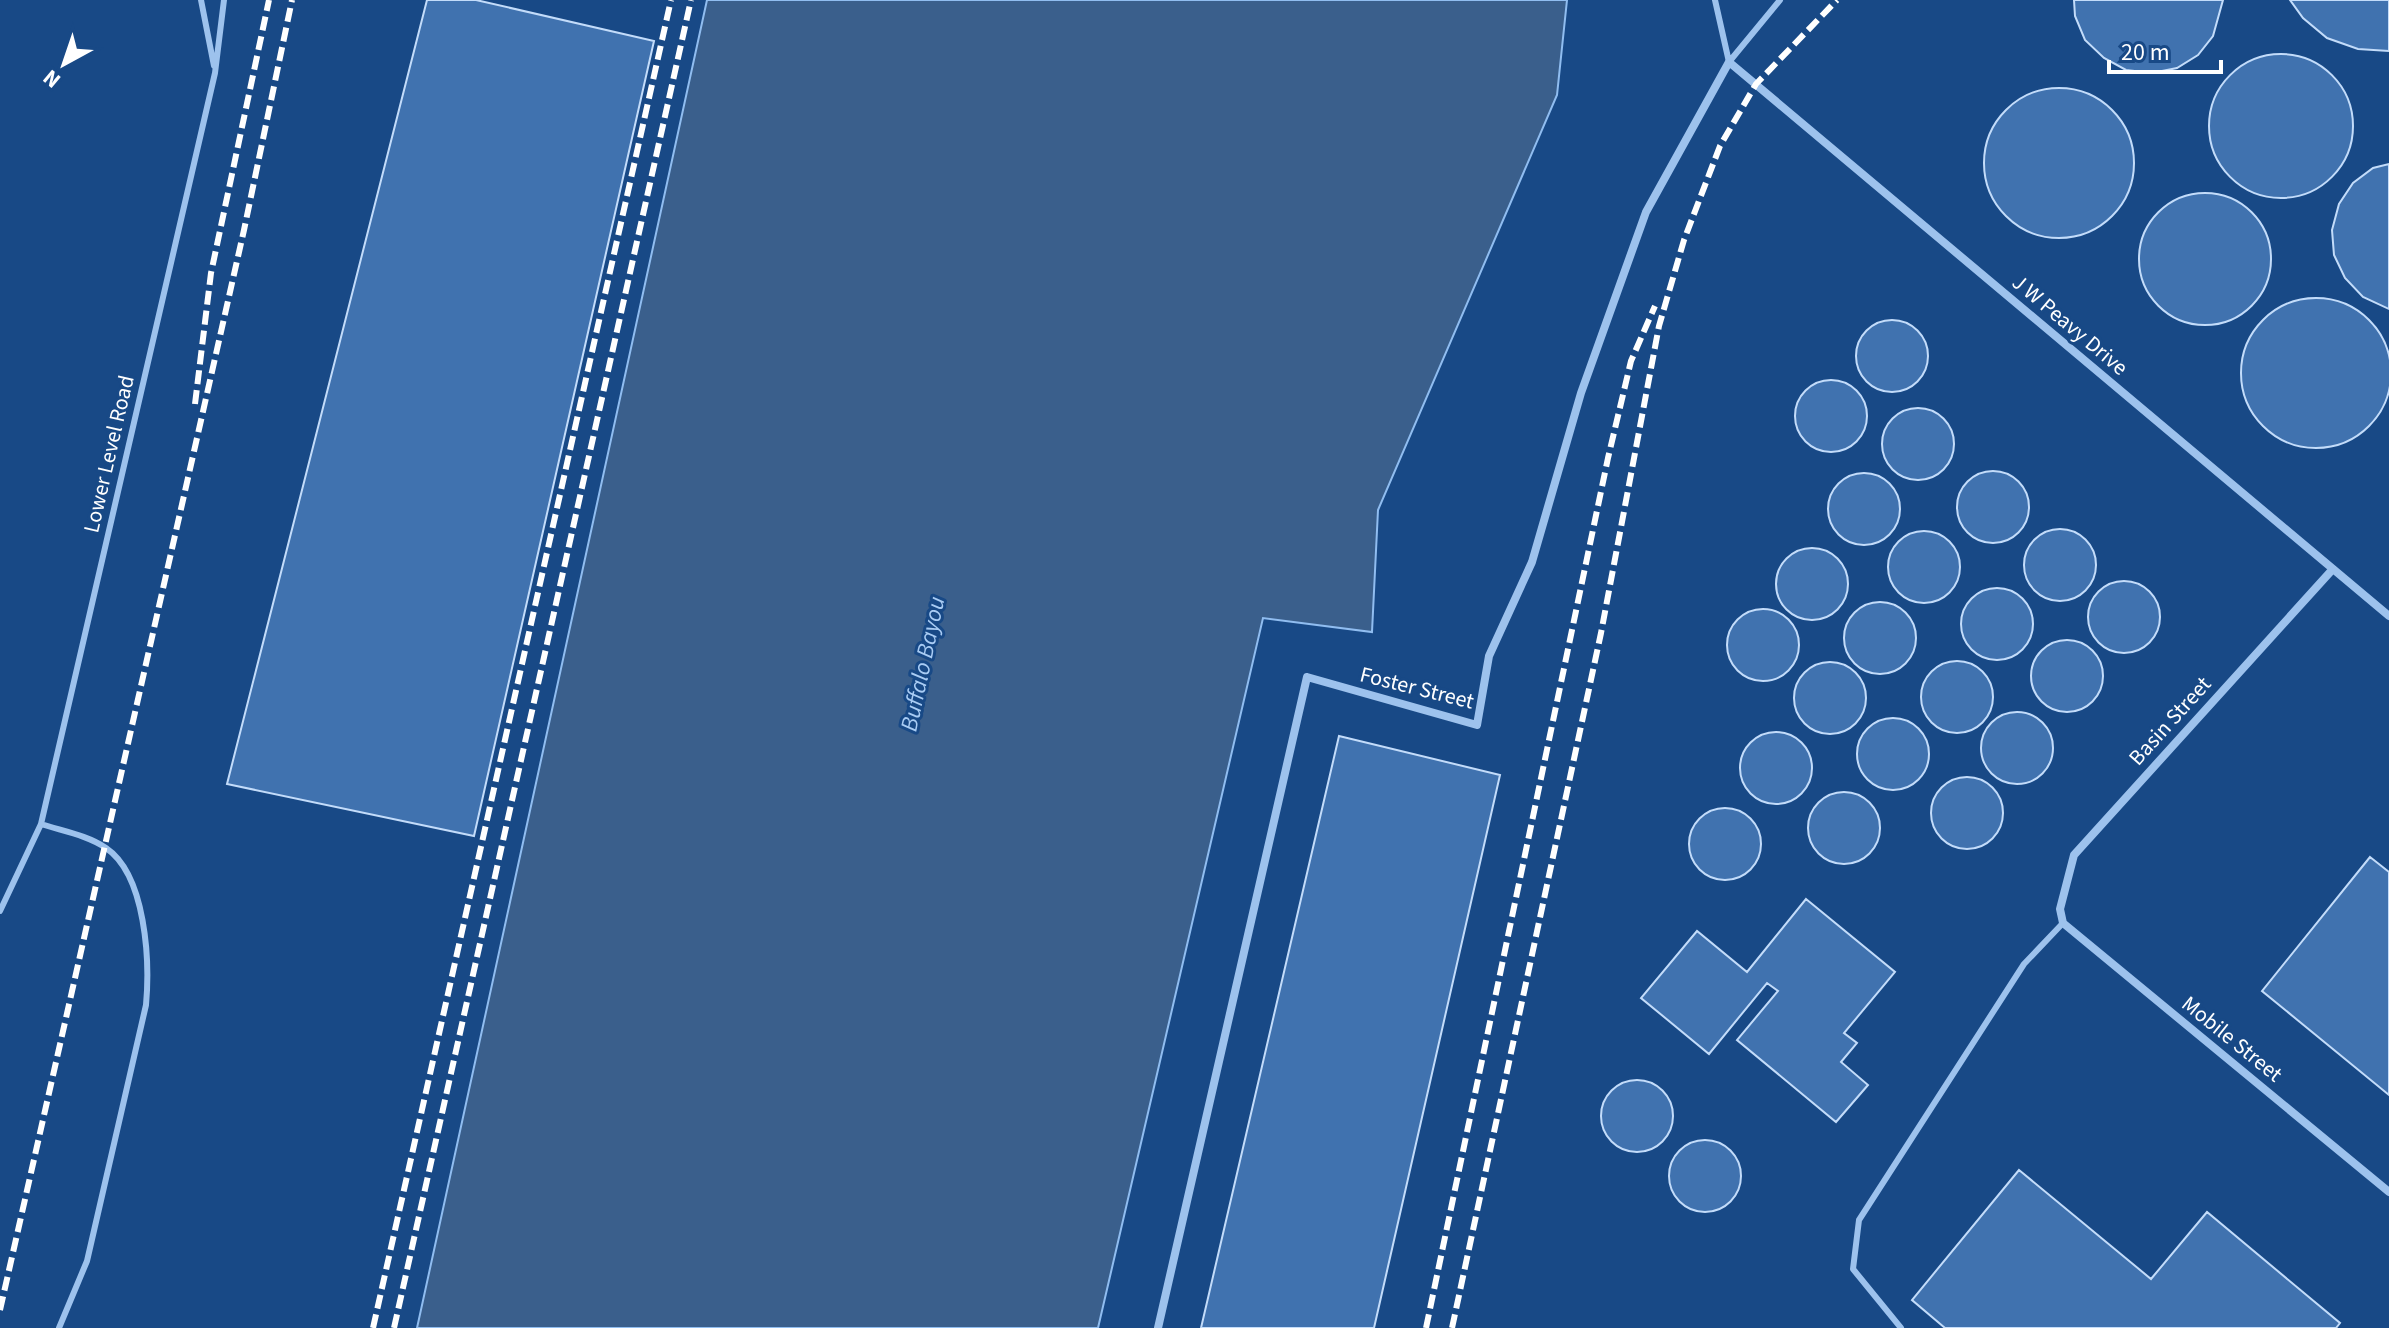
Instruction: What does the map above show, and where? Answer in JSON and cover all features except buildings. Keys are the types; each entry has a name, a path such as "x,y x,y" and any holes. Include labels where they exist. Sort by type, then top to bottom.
{"street":[{"name":"J W Peavy Drive","path":"1729,62 2389,616"},
{"name":"Foster Street","path":"1158,1328 1307,677 1477,725 1489,656 1532,562 1581,393 1646,212 1729,62"},
{"name":"Basin Street","path":"2063,923 2060,909 2074,855 2332,570"},
{"name":"Mobile Street","path":"2063,923 2389,1192"}],"lane":[{"path":"201,0 215,73"},
{"name":"Lower Level Road","path":"0,910 41,824 215,73 224,0"},
{"path":"1715,0 1729,62"},
{"path":"1729,62 1780,0"},
{"path":"41,824 105,847 122,862 133,885 149,971 146,1005 87,1261 59,1328"},
{"path":"1901,1328 1853,1269 1859,1220 2024,964 2063,923"}],"water":[{"name":"Buffalo Bayou","path":"707,0 1567,0 1557,95 1378,510 1372,632 1263,618 1098,1328 417,1328"}],"railway":[{"path":"195,404 211,273 269,0"},
{"path":"0,1310 244,230 292,0"},
{"path":"373,1328 671,0"},
{"path":"394,1328 691,0"},
{"path":"1452,1328 1601,633 1659,326 1684,240 1720,146 1756,84 1837,0"},
{"path":"1426,1328 1608,458 1631,361 1655,306"}]}
